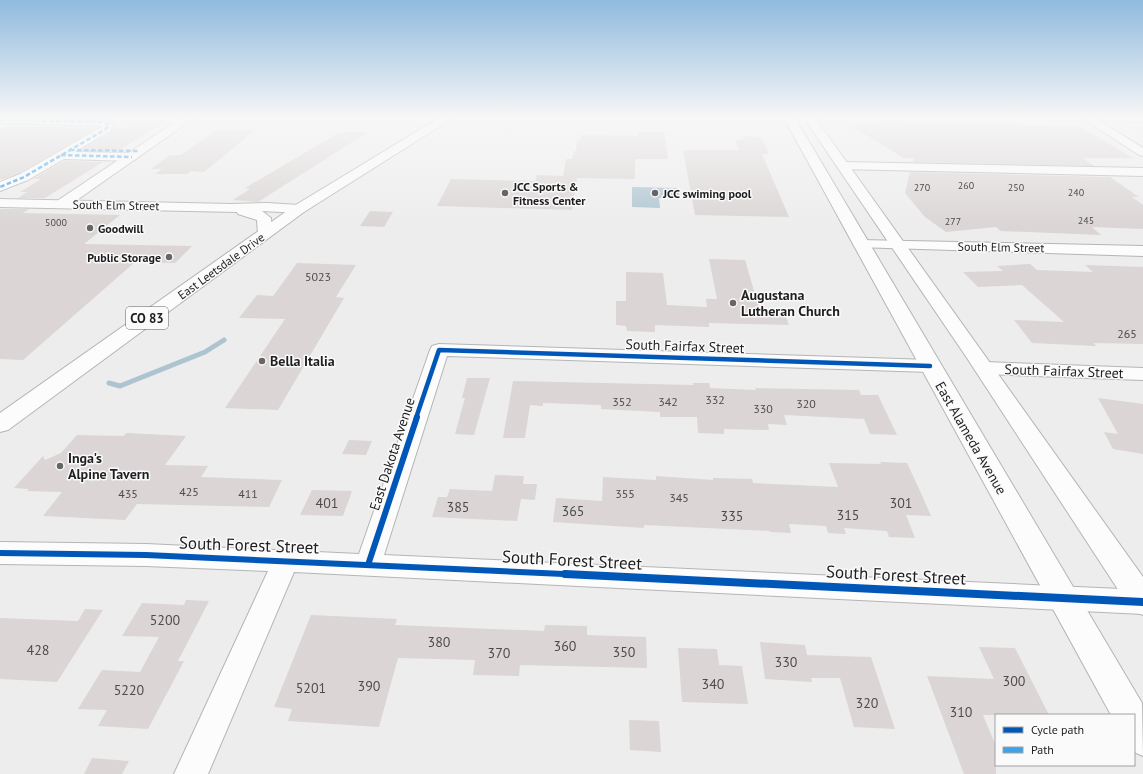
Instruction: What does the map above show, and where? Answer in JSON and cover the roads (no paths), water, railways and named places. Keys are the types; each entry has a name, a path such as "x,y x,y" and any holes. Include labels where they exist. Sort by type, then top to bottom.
{"main road":[{"path":"62,204 136,154"},
{"name":"East Leetsdale Drive","path":"0,424 300,209 387,154"},
{"name":"East Alameda Avenue","path":"809,154 1129,714"},
{"path":"836,154 984,368 1143,602"},
{"path":"1135,724 1143,738"}],"street":[{"path":"0,187 24,177 62,154"},
{"path":"844,166 1143,172"},
{"name":"South Elm Street","path":"0,203 231,208 267,207 300,209"},
{"name":"South Elm Street","path":"231,208 262,216 265,221 265,234"},
{"name":"South Elm Street","path":"860,244 1143,251"},
{"name":"South Fairfax Street","path":"439,350 930,366"},
{"name":"East Dakota Avenue","path":"368,564 439,350"},
{"name":"South Fairfax Street","path":"984,368 1143,374"},
{"name":"South Forest Street","path":"0,553 146,555 368,564 1143,602"},
{"path":"191,774 286,561"}],"water":[{"name":"JCC swiming pool","path":"632,187 678,188 680,198 659,198 660,208 632,207"}],"waterway":[{"path":"109,383 120,386 205,352 224,340"}],"place":[{"name":"JCC Sports & Fitness Center","path":"505,193"},
{"name":"JCC swiming pool","path":"655,193"},
{"name":"Goodwill","path":"90,228"},
{"name":"Public Storage","path":"169,257"},
{"name":"Augustana Lutheran Church","path":"733,303"},
{"name":"Bella Italia","path":"262,361"},
{"name":"Inga's Alpine Tavern","path":"60,466"}]}
